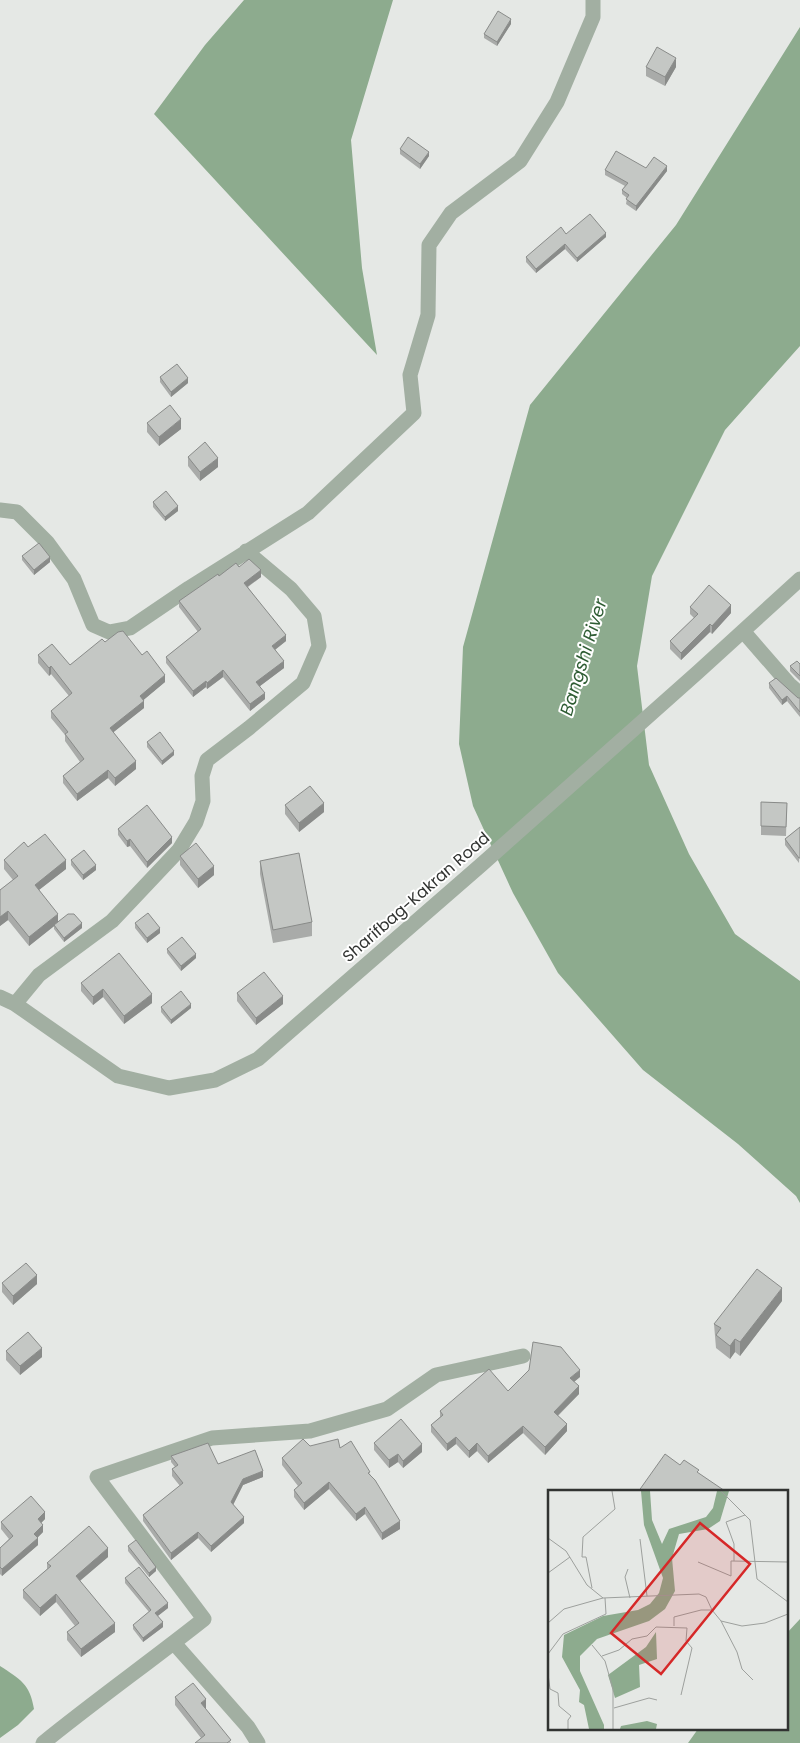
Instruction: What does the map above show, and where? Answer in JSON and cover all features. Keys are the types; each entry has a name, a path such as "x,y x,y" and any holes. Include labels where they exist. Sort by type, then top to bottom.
{"street":[{"path":"0,510 17,512 47,542 74,579 93,625 109,632 130,628 246,551 308,513 414,413 410,375 428,315 429,245 451,213 520,161 557,102 593,17 593,0"},
{"path":"14,1004 39,975 112,921 179,850 196,822 203,800 202,776 207,760 303,683 319,646 314,616 291,589 246,551"},
{"name":"Sharifbag-Kakran Road","path":"0,997 14,1004 118,1076 169,1088 216,1080 258,1059 481,865 698,672 800,578"},
{"path":"743,631 800,694"},
{"path":"43,1743 83,1710 204,1619 97,1477 212,1438 310,1431 387,1408 436,1375 522,1356"},
{"path":"174,1643 248,1727 258,1743"}],"water":[{"path":"244,0 393,0 351,140 362,268 377,355 154,114 205,45"},
{"name":"Bangshi River","path":"800,27 800,346 725,430 652,576 637,666 649,765 689,854 735,934 800,981 800,1203 796,1196 738,1144 643,1070 558,973 513,893 473,806 459,744 463,647 530,405 676,225"},
{"path":"800,1619 800,1743 688,1743 697,1730 788,1730 788,1632"},
{"path":"0,1666 27,1688 34,1709 18,1725 0,1738"}],"building":[{"path":"498,11 511,19 497,42 484,34"},
{"path":"657,47 676,58 665,77 646,67"},
{"path":"408,137 429,152 420,164 400,149"},
{"path":"616,151 646,168 654,157 667,166 636,206 626,199 629,195 622,190 628,183 605,170"},
{"path":"590,214 606,233 577,258 565,244 536,269 526,257 561,227 566,234"},
{"path":"177,364 188,378 171,392 160,377"},
{"path":"170,405 181,419 159,437 147,423"},
{"path":"205,442 218,458 200,472 188,457"},
{"path":"166,491 178,506 165,517 153,502"},
{"path":"39,543 50,557 34,570 22,556"},
{"path":"249,559 261,570 244,583 286,635 272,646 284,661 256,682 265,693 250,704 223,670 193,691 166,657 201,629 179,601 236,563 239,567"},
{"path":"709,585 731,605 712,626 710,624 681,653 670,641 698,614 690,607"},
{"path":"123,631 142,655 147,651 165,675 140,696 144,701 110,728 136,761 115,778 108,770 77,794 63,776 84,759 65,734 68,732 51,711 72,693 51,666 49,668 38,655 52,644 70,665 102,639 105,642 118,632"},
{"path":"797,661 800,664 800,676 790,666"},
{"path":"776,678 800,698 800,712 787,696 782,700 769,683"},
{"path":"160,732 174,751 162,761 147,742"},
{"path":"310,786 324,803 299,823 285,805"},
{"path":"761,802 787,803 786,827 761,826"},
{"path":"147,805 172,837 147,862 130,839 127,841 118,829"},
{"path":"800,827 800,858 799,858 785,839"},
{"path":"45,834 66,860 35,885 58,914 29,937 8,911 0,917 0,890 18,876 4,860 24,842 28,847"},
{"path":"196,843 214,866 198,879 180,856"},
{"path":"84,850 96,865 83,875 71,860"},
{"path":"299,853 312,922 273,930 260,861"},
{"path":"148,913 160,928 147,938 135,923"},
{"path":"68,914 74,914 82,923 64,938 54,925"},
{"path":"182,937 196,954 181,966 167,949"},
{"path":"119,953 152,994 124,1016 103,989 93,997 81,983"},
{"path":"264,972 283,996 256,1018 237,993"},
{"path":"181,991 191,1004 171,1020 161,1007"},
{"path":"26,1263 37,1275 13,1296 2,1283"},
{"path":"757,1269 782,1288 740,1342 735,1339 730,1346 716,1335 721,1328 714,1324"},
{"path":"28,1332 42,1348 20,1366 6,1351"},
{"path":"533,1342 561,1347 580,1370 570,1378 579,1386 554,1412 567,1424 545,1447 523,1426 488,1456 477,1443 469,1451 456,1437 447,1444 431,1425 443,1415 440,1411 489,1369 508,1391 529,1370"},
{"path":"401,1419 422,1444 403,1461 398,1454 389,1460 374,1443"},
{"path":"303,1439 310,1446 338,1439 340,1448 351,1441 370,1472 368,1473 375,1480 400,1521 382,1533 365,1507 356,1514 329,1482 304,1503 294,1490 302,1483 282,1458"},
{"path":"208,1443 218,1464 255,1450 263,1471 243,1479 231,1502 244,1517 211,1546 198,1532 171,1553 143,1515 183,1483 172,1469 178,1465 171,1456"},
{"path":"665,1454 680,1465 684,1460 699,1470 697,1472 724,1490 639,1490"},
{"path":"31,1496 45,1512 38,1519 43,1525 34,1534 38,1538 2,1569 0,1567 0,1548 13,1536 1,1522"},
{"path":"89,1526 108,1548 76,1576 115,1623 81,1649 67,1632 79,1623 56,1594 40,1608 23,1590 51,1566 47,1563"},
{"path":"136,1540 156,1567 149,1573 128,1546"},
{"path":"139,1567 168,1603 155,1613 163,1622 143,1638 133,1625 151,1610 125,1578"},
{"path":"193,1683 206,1699 201,1703 231,1740 227,1743 195,1743 205,1735 175,1697"}]}
